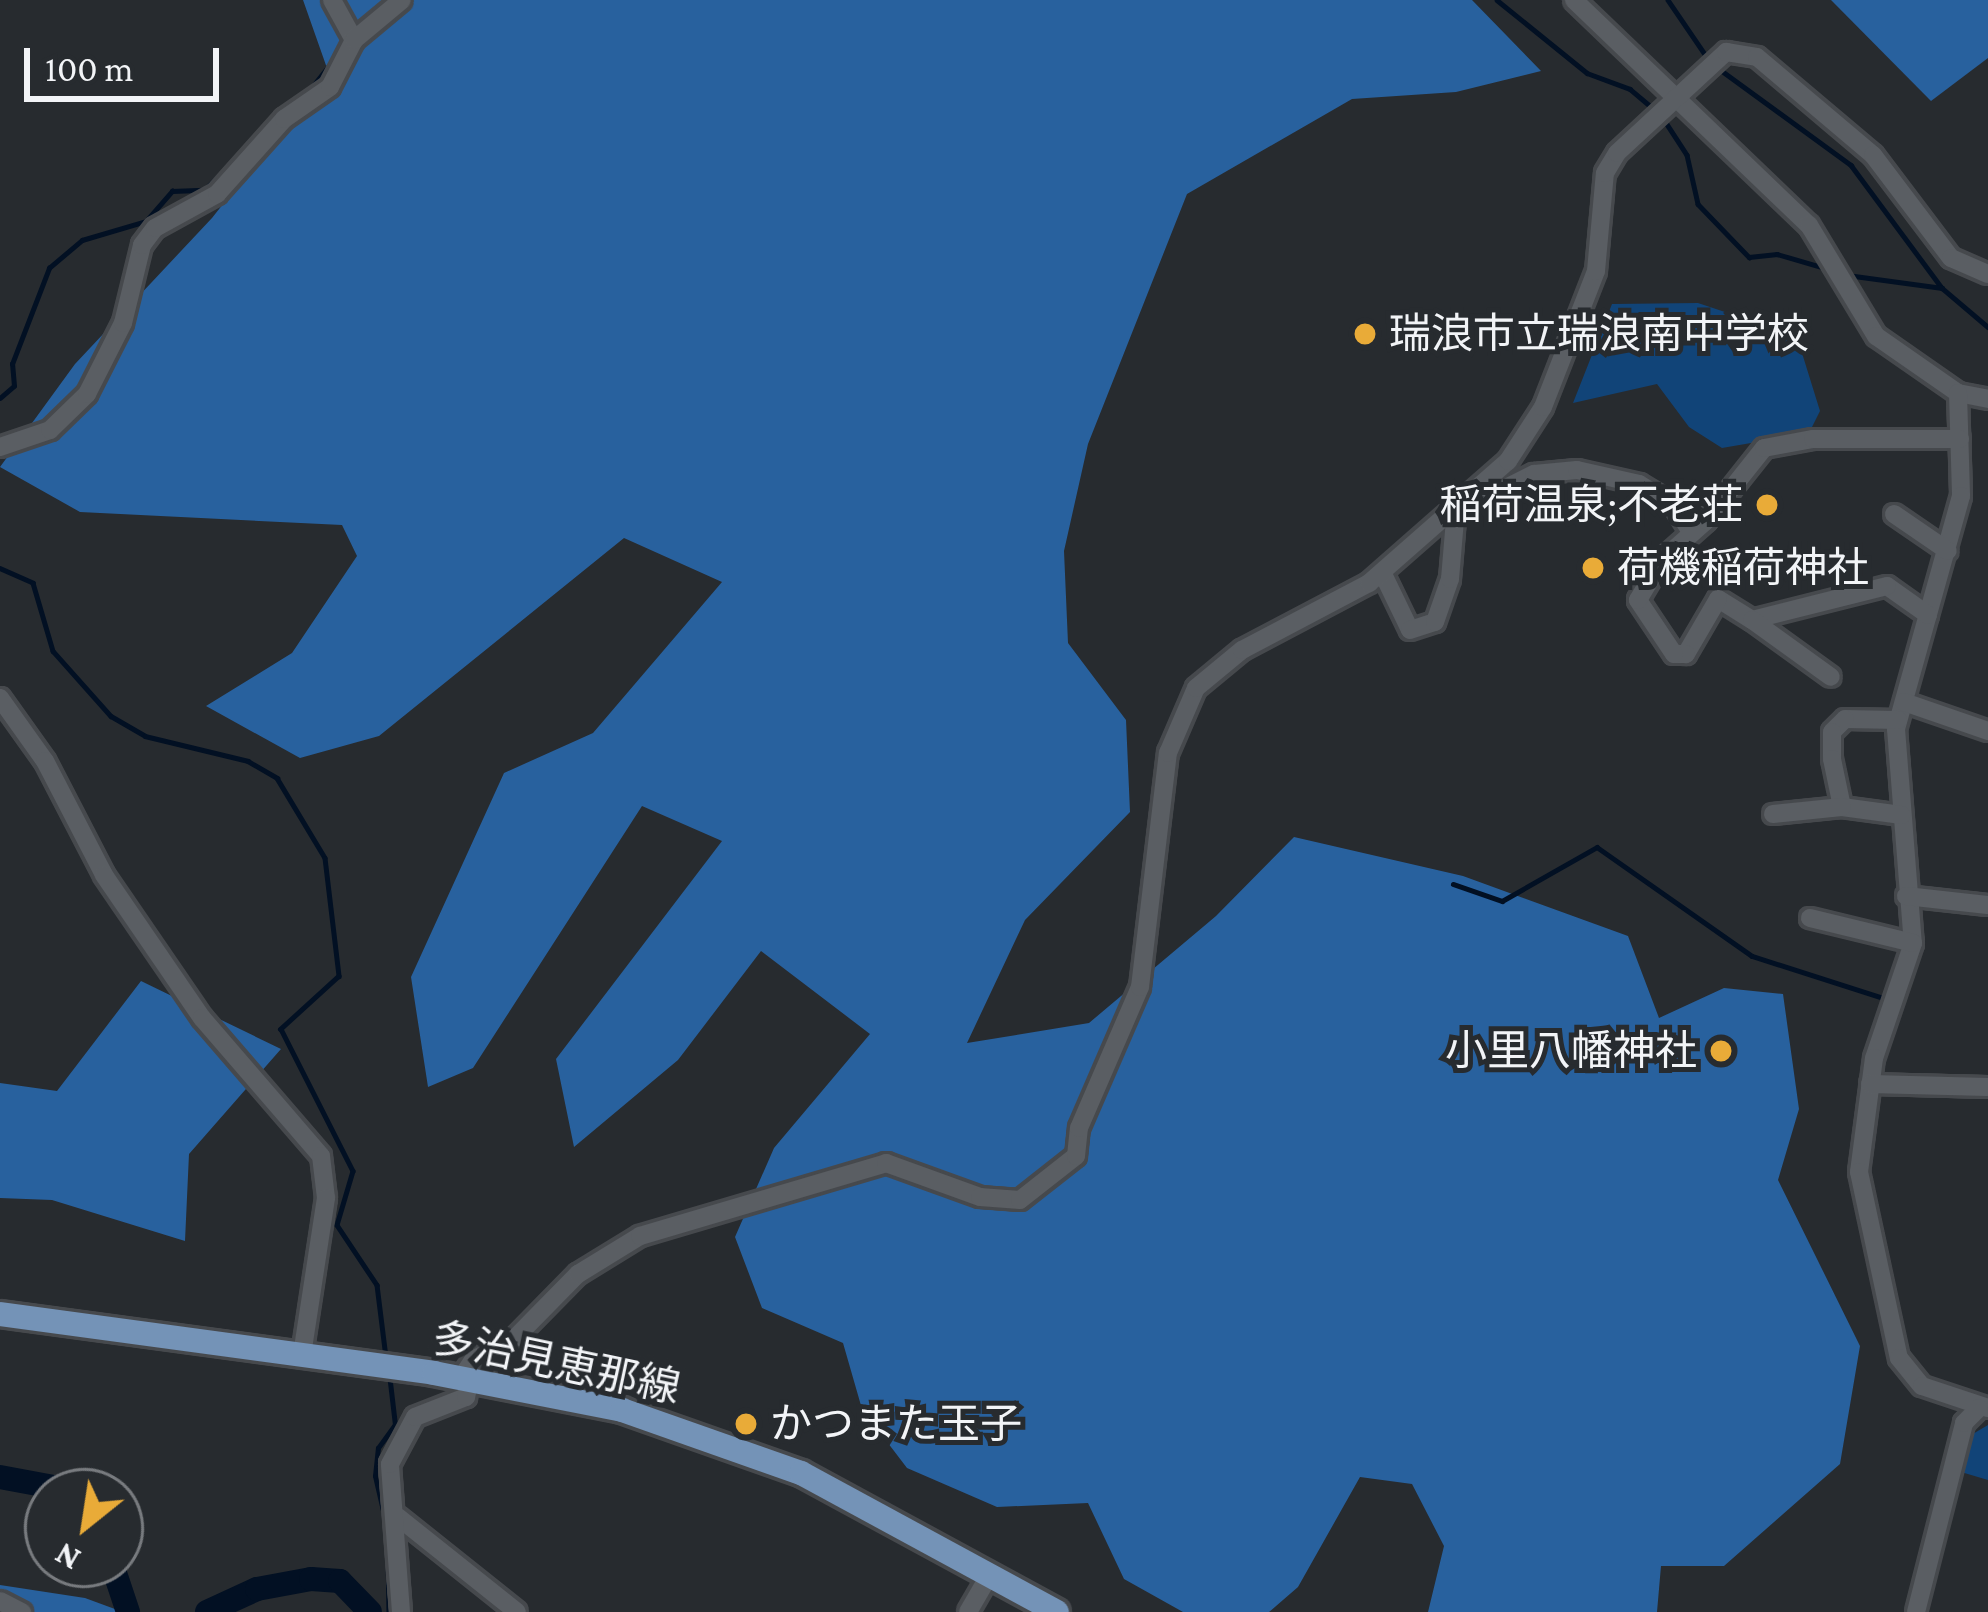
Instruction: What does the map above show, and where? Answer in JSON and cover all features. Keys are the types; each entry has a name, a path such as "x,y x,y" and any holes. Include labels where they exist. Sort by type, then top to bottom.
{"main road":[{"name":"多治見恵那線","path":"0,1314 434,1373 622,1409 747,1449 1057,1612"}],"street":[{"path":"332,0 354,40"},
{"path":"0,447 28,440 72,413 123,323 142,245 155,228 217,194 284,119 330,87 354,40 402,0"},
{"path":"1574,0 1679,93 1809,224 1876,337 1958,393 1988,399"},
{"path":"401,1612 398,1517 390,1464 401,1435 425,1408 466,1397 473,1360 515,1338 578,1274 640,1236 886,1163 980,1197 1020,1200 1076,1156 1079,1128 1140,987 1178,718 1212,671 1382,572 1508,461 1543,407 1596,272 1605,173 1701,71 1726,52 1757,57 1873,155 1951,258 1988,274"},
{"path":"1958,393 1961,496 1901,711 1900,814 1912,943 1870,1084 1860,1197 1899,1358 1922,1386 1983,1408"},
{"path":"1831,677 1718,599 1686,654 1674,654 1638,600 1690,531 1764,448 1813,439 1960,439"},
{"path":"1457,505 1467,507 1534,474 1604,473 1674,505 1690,531"},
{"path":"1382,572 1410,630 1435,622 1450,579 1457,505"},
{"path":"1894,514 1948,551"},
{"path":"1752,620 1887,586 1928,615"},
{"path":"0,698 45,761 104,875 202,1018 321,1156 326,1198 302,1355"},
{"path":"1842,807 1832,733 1845,719 1901,711 1988,731"},
{"path":"1773,814 1842,807 1900,814"},
{"path":"1906,896 1988,905"},
{"path":"1810,919 1912,943"},
{"path":"1870,1084 1988,1087"},
{"path":"1916,1612 1964,1423 1983,1408"},
{"path":"398,1517 517,1612"},
{"path":"968,1612 990,1574"},
{"path":"0,1601 22,1612"}],"shaded area":[{"path":"303,0 1472,0 1541,71 1456,92 1352,99 1187,194 1088,444 1064,551 1068,643 1126,720 1130,812 1025,920 967,1043 1089,1023 1216,916 1294,837 1463,876 1628,936 1659,1018 1724,988 1783,994 1799,1109 1778,1180 1860,1346 1840,1464 1724,1566 1661,1566 1657,1612 1428,1612 1444,1546 1412,1484 1360,1477 1298,1587 1269,1612 1183,1612 1124,1579 1088,1503 997,1507 907,1468 862,1409 843,1343 762,1308 735,1237 774,1148 870,1034 761,951 678,1060 574,1147 556,1059 722,841 642,806 473,1068 428,1087 411,977 504,773 593,733 722,582 624,538 379,736 300,758 206,706 292,653 357,556 342,525 80,512 0,467 75,364 212,218 328,71"},
{"path":"1831,0 1988,0 1988,58 1931,101"},
{"path":"1698,303 1776,329 1802,353 1820,411 1809,433 1722,448 1689,427 1657,384 1573,403 1612,304"},
{"path":"141,981 281,1049 189,1154 185,1241 52,1200 0,1198 0,1083 57,1091"},
{"path":"1988,1425 1988,1480 1961,1472 1971,1435"},
{"path":"0,1585 85,1598 123,1612 0,1612"}],"waterway":[{"path":"1497,0 1587,73 1630,89 1655,110"},
{"path":"1668,0 1709,60"},
{"path":"309,91 335,58"},
{"path":"1718,68 1851,165 1942,288 1988,327"},
{"path":"0,398 14,386 12,364 49,268 82,240 146,221 172,191 204,190 299,98"},
{"path":"1663,118 1687,155 1698,204 1749,257 1777,254 1825,268"},
{"path":"1847,275 1942,288"},
{"path":"0,568 33,583 53,651 111,716 145,736 248,761 277,778 325,858 339,976 281,1029 353,1171 337,1225 377,1285 386,1357"},
{"path":"1453,884 1502,901 1597,847 1752,956 1887,999"},
{"path":"1972,894 1988,895"},
{"path":"387,1528 375,1476 378,1448 395,1425 389,1374"},
{"path":"0,1477 24,1481"},
{"path":"388,1551 389,1612"},
{"path":"207,1612 257,1589 311,1579 340,1581 370,1612"},
{"path":"120,1588 128,1612"}],"place":[{"name":"瑞浪市立瑞浪南中学校","path":"1365,334"},
{"name":"稲荷温泉;不老荘","path":"1767,505"},
{"name":"荷機稲荷神社","path":"1593,568"},
{"name":"小里八幡神社","path":"1721,1051"},
{"name":"かつまた玉子","path":"746,1424"}]}
